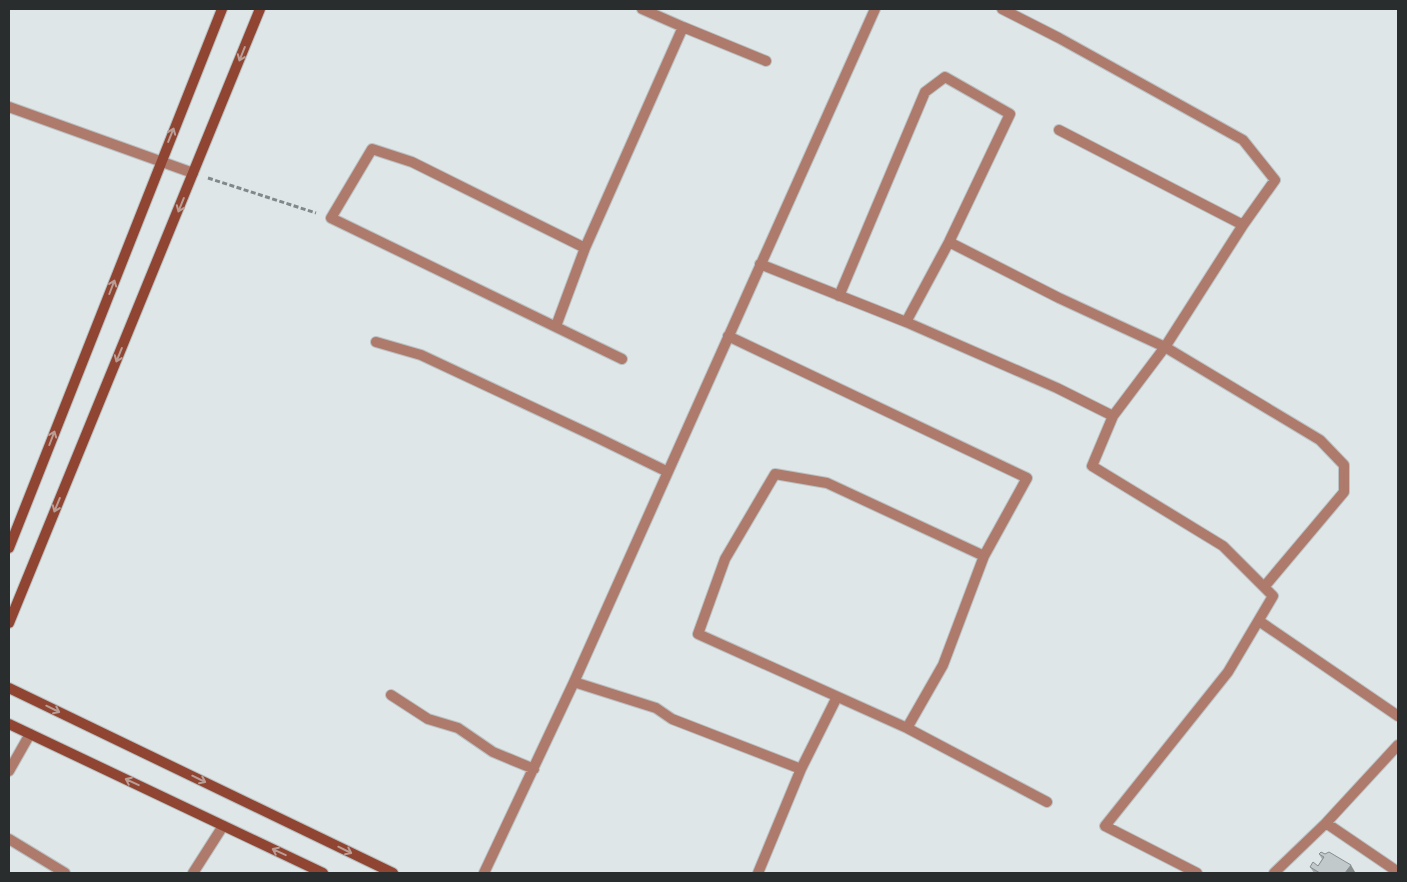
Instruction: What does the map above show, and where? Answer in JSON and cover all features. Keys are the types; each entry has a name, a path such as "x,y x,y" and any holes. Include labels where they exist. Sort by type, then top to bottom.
{"street":[{"path":"9,548 222,9"},
{"path":"9,623 260,9"},
{"path":"642,9 766,61"},
{"path":"484,873 574,682 874,9"},
{"path":"1002,9 1059,38 1244,140 1275,180 1165,347 1113,416 1092,466 1223,546 1273,596 1228,672 1105,826 1197,873"},
{"path":"556,326 585,248 683,27"},
{"path":"839,296 924,92 945,77 1010,114 949,242 906,322"},
{"path":"9,107 193,173"},
{"path":"1059,130 1244,225"},
{"path":"585,248 412,162 372,149 331,218 622,359"},
{"path":"949,242 1059,298 1165,347 1320,440 1344,465 1344,492 1264,587"},
{"path":"760,264 906,322 1057,388 1113,416"},
{"path":"728,336 1027,478 984,556 943,665 908,728"},
{"path":"376,342 420,355 668,472"},
{"path":"984,556 827,483 775,474 724,560 698,634 908,728 1047,802"},
{"path":"1259,621 1398,716"},
{"path":"574,682 656,708 672,719 801,769"},
{"path":"9,688 393,873"},
{"path":"391,695 428,719 458,728 493,752 534,768"},
{"path":"758,873 801,769 836,697"},
{"path":"9,724 223,826 309,870 323,873"},
{"path":"9,771 30,734"},
{"path":"1274,873 1326,823 1398,745"},
{"path":"1326,823 1395,871"},
{"path":"194,873 223,826"},
{"path":"9,840 65,873"}],"path":[{"path":"193,173 331,218"}],"building":[{"path":"1321,852 1325,854 1329,852 1351,865 1345,873 1320,873 1310,867 1313,862 1318,866 1324,857 1319,854"}]}
